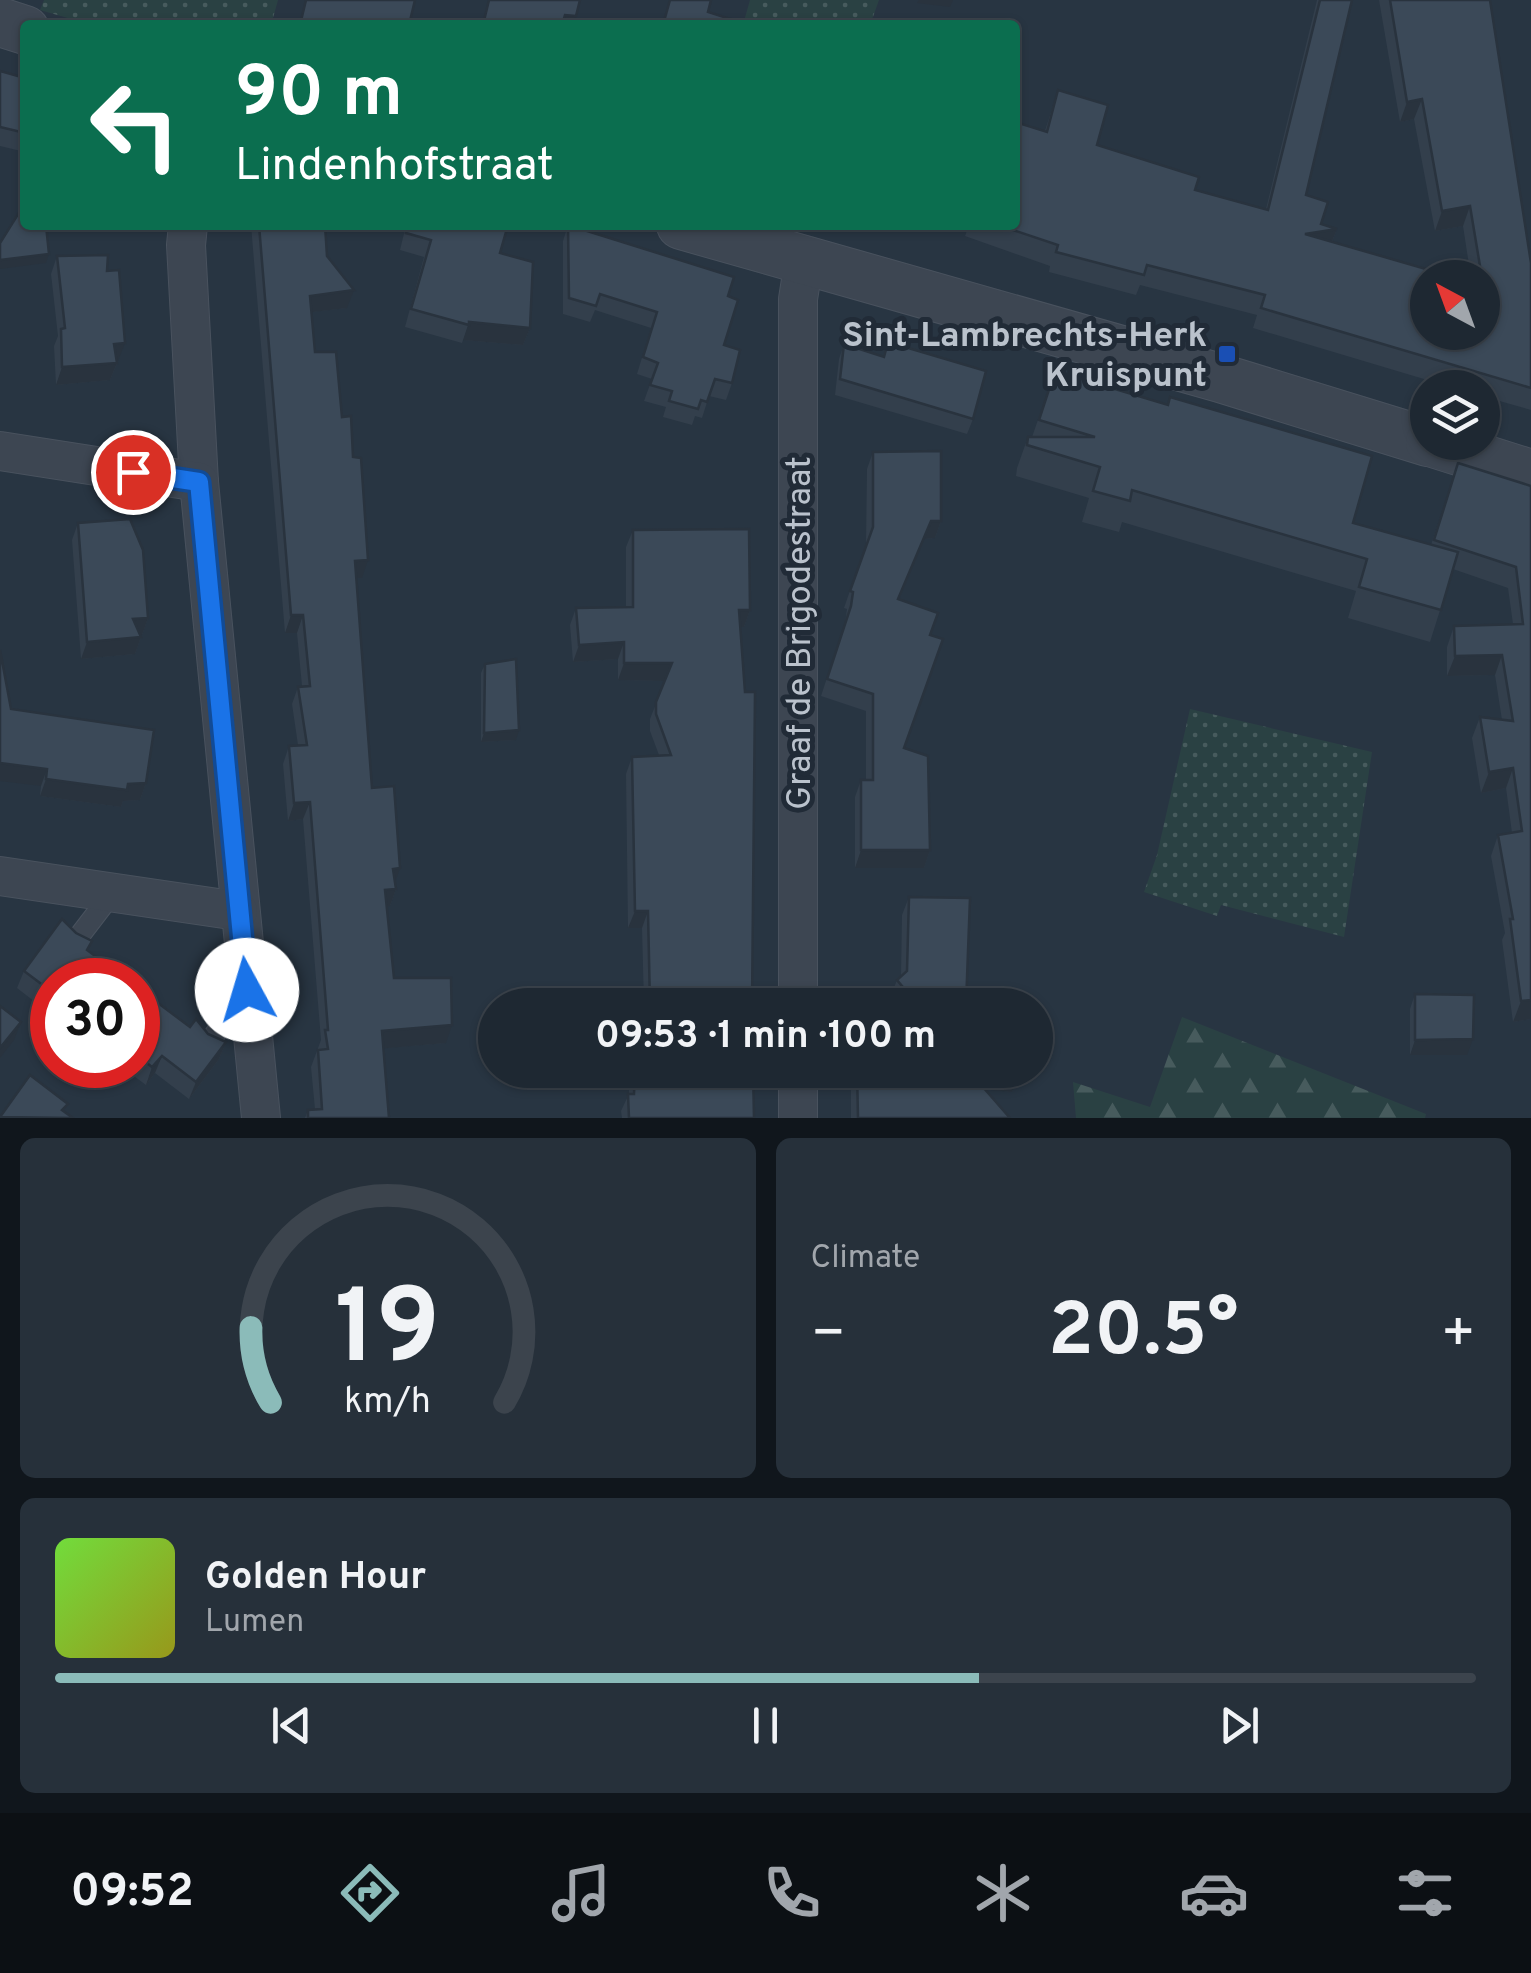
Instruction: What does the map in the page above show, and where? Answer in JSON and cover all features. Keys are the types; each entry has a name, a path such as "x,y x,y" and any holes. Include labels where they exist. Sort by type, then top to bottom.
{"street":[{"path":"188,230 199,482 260,1118"},
{"path":"698,230 1220,378 1410,436"},
{"name":"Graaf de Brigodestraat","path":"798,988 798,299 804,261"},
{"path":"0,451 199,482"},
{"path":"1486,460 1531,474"},
{"path":"0,876 238,910"},
{"path":"798,1088 798,1118"}],"lane":[{"path":"76,940 113,892"},
{"path":"210,1041 247,990"}],"green space":[{"path":"44,0 278,0 272,20 75,20 40,10"},
{"path":"750,0 879,0 872,20 744,20"},
{"path":"1190,709 1372,752 1344,937 1221,905 1217,916 1144,892 1157,855"},
{"path":"1182,1017 1426,1114 1425,1118 1076,1118 1073,1082 1150,1107"}],"building":[{"path":"306,0 415,0 410,20 301,20"},
{"path":"489,0 580,0 576,16 565,15 564,20 484,20"},
{"path":"670,0 711,0 708,12 733,20 664,20"},
{"path":"1320,0 1352,0 1306,195 1328,202 1321,224 1337,229 1305,234 1410,264 1410,350 1500,350 1500,260 1479,260 1470,206 1442,211 1422,99 1407,102 1390,0 1490,0 1531,263 1531,388 1500,379 1500,370 1470,370 1261,308 1265,295 1147,265 1144,275 1056,252 1058,245 1013,230 1020,230 1020,124 1047,132 1058,90 1108,105 1097,145 1199,177 1195,190 1268,210"},
{"path":"0,71 20,77 20,132 0,127"},
{"path":"20,211 20,230 47,230 49,254 0,260 0,243"},
{"path":"259,230 325,230 327,256 354,290 310,296 315,352 336,352 342,417 351,416 353,457 361,458 368,560 355,561 372,788 394,786 400,868 393,869 396,889 385,890 394,978 451,978 452,1025 382,1031 389,1118 308,1118 308,1110 322,1109 318,1050 328,1049 328,1030 310,802 294,803 289,746 307,745 298,687 310,686 303,615 291,615"},
{"path":"507,230 500,253 533,262 530,328 469,325 411,309 431,240 406,233"},
{"path":"568,230 584,230 734,277 728,296 738,300 724,345 740,350 732,383 715,379 707,402 701,400 698,409 669,401 672,391 650,385 658,363 643,357 657,312 600,294 596,306 569,298"},
{"path":"108,255 107,271 119,270 125,343 114,344 117,363 62,367 61,329 65,328 57,256"},
{"path":"888,342 986,371 973,419 840,379 844,344 884,357"},
{"path":"1055,371 1168,405 1170,397 1372,456 1353,523 1458,552 1441,610 1359,587 1367,559 1132,490 1130,501 1093,491 1100,467 1027,445 1028,437 1095,437 1039,420"},
{"path":"941,451 941,521 931,521 898,599 938,613 930,635 943,639 904,748 928,756 930,850 861,850 861,780 873,780 873,694 827,679 851,606 850,591 873,527 873,452"},
{"path":"1458,463 1531,486 1531,1000 1521,1001 1513,919 1498,835 1522,831 1513,768 1489,772 1480,717 1513,721 1502,655 1455,656 1454,626 1523,624 1516,567 1434,540"},
{"path":"130,519 143,550 148,618 133,619 141,637 87,642 78,523"},
{"path":"749,529 750,610 739,610 745,692 755,692 752,988 650,988 648,911 635,911 632,757 671,755 656,714 656,702 672,663 624,663 624,642 579,645 576,608 633,607 633,530"},
{"path":"0,650 11,709 154,730 146,783 128,784 127,790 46,779 47,769 0,763"},
{"path":"516,659 519,730 484,733 485,664"},
{"path":"909,897 970,898 967,988 904,988 897,980 907,971"},
{"path":"62,919 76,933 92,941 87,950 98,958 34,958"},
{"path":"1415,994 1474,995 1473,1039 1415,1040"},
{"path":"160,1004 190,1027 196,1019 208,1034 226,1042 196,1082 162,1056"},
{"path":"0,1006 21,1022 0,1048"},
{"path":"30,1075 30,1088 47,1088 68,1104 62,1110 73,1118 0,1117"},
{"path":"634,1088 753,1088 754,1118 629,1118 628,1094 634,1094"},
{"path":"857,1088 984,1088 1010,1118 858,1118"}],"place":[{"name":"Sint-Lambrechts-Herk Kruispunt","path":"1227,354"}],"route":[{"path":"133,472 199,482 247,990"}]}
